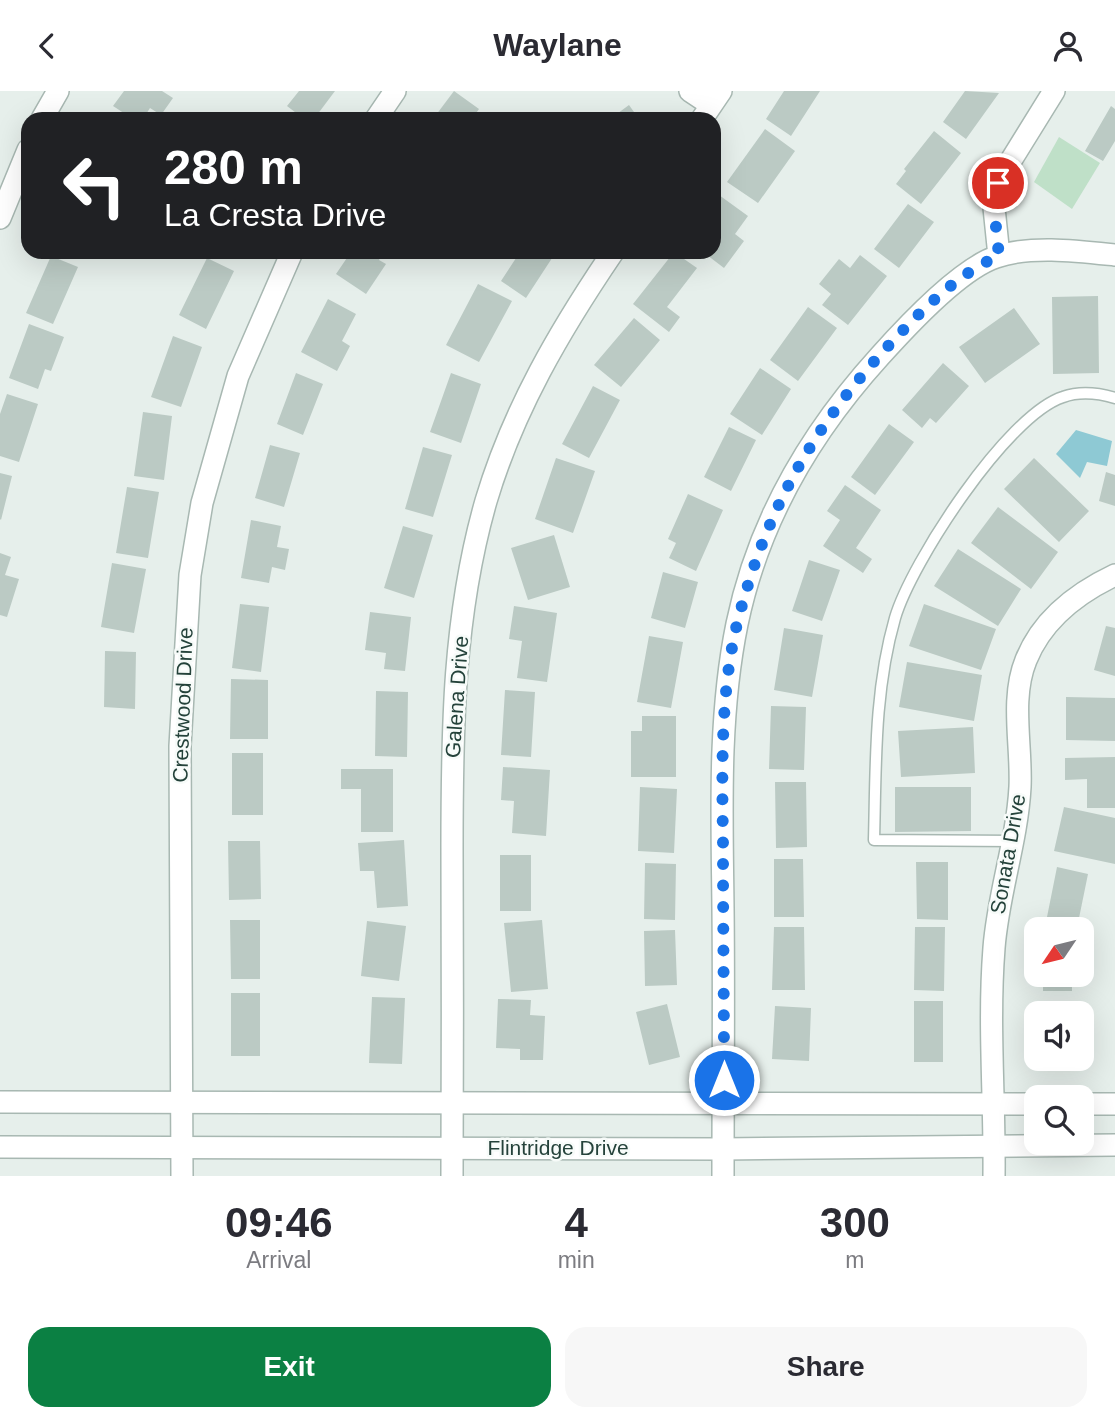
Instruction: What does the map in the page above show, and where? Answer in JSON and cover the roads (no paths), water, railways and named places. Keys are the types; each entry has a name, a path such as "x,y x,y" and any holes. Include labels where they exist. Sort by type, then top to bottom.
{"street":[{"path":"46,112 58,91"},
{"path":"381,112 395,91"},
{"path":"690,91 711,105"},
{"path":"999,256 993,198 998,183 1054,91"},
{"path":"0,218 21,167"},
{"path":"723,1176 725,1105 722,794 726,705 737,623 757,555 785,489 817,432 850,388 953,282 977,265 999,256 1029,251 1115,255"},
{"name":"Crestwood Drive","path":"182,1176 180,746 190,575 202,503 238,376 289,259"},
{"name":"Galena Drive","path":"452,1176 452,701 469,576 486,501 527,395 548,354 608,259"},
{"name":"Sonata Drive","path":"994,1176 994,948 1014,841 1020,784 1018,701 1024,664 1036,638 1056,614 1086,590 1115,575"},
{"name":"Flintridge Drive","path":"0,1102 452,1105 1024,1104"},
{"path":"1094,1104 1115,1104"},
{"name":"Flintridge Drive","path":"0,1147 723,1149 1115,1145"}],"lane":[{"path":"1014,841 874,840 877,712 881,682 896,617 916,570 964,495 997,452 1022,426 1061,397 1097,393 1115,398"}],"water":[{"path":"1076,430 1112,441 1107,466 1087,462 1080,478 1056,454"}]}
